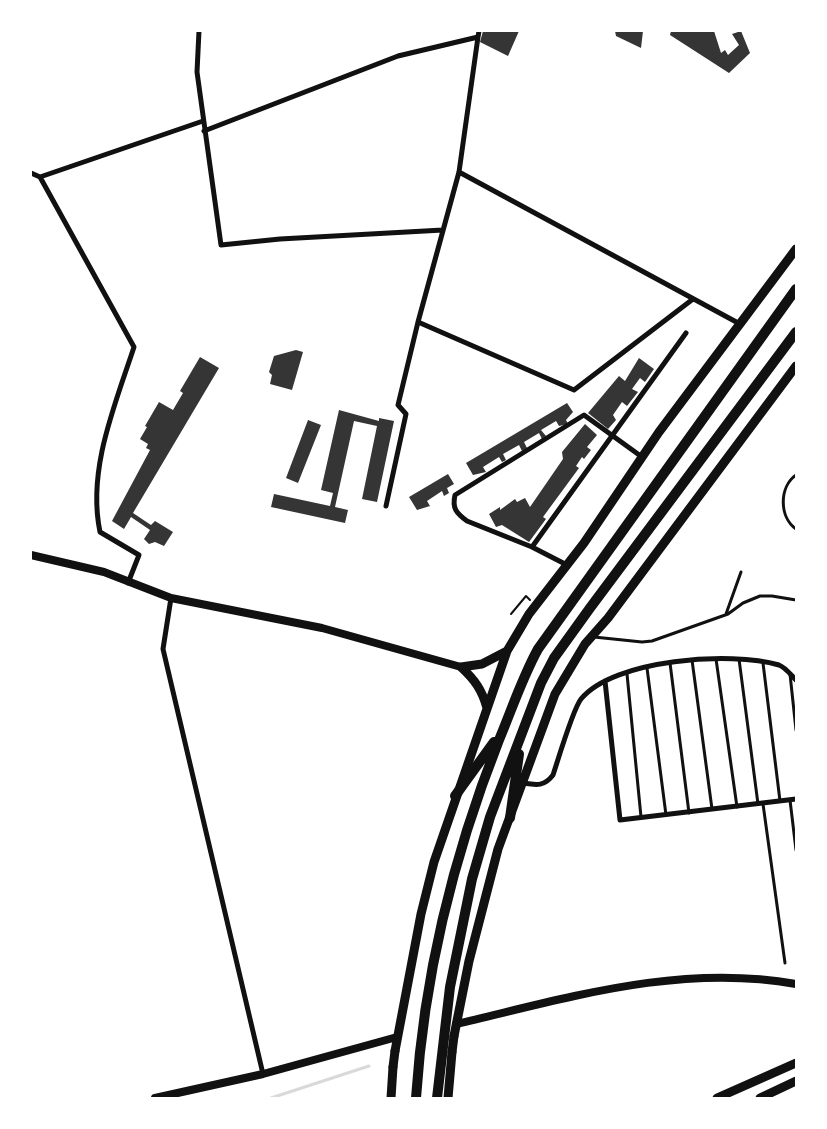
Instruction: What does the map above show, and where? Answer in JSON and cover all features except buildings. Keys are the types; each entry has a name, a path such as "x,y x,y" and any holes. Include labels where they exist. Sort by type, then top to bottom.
{"highway":[{"path":"416,1098 430,985 442,922 458,857 474,804 524,675 538,649 796,289"},
{"path":"437,1098 450,987 464,914 480,849 541,683 554,658 590,608 796,332"},
{"path":"455,796 504,729"},
{"path":"510,818 521,736"}],"main road":[{"path":"391,1098 397,1036 423,905 455,796 507,651 529,614 595,528 642,457 796,249"},
{"path":"448,1098 456,1024 469,961 498,849 555,694 591,637 796,366"},
{"path":"461,667 482,664 507,651"},
{"path":"461,667 475,680 482,692 487,709"},
{"path":"717,1098 796,1064"},
{"path":"760,1098 796,1081"}],"street":[{"path":"199,31 197,72 221,245 280,239 443,230"},
{"path":"204,131 398,56 478,34 459,172 418,322 398,405 406,414 386,506"},
{"path":"40,177 203,121"},
{"path":"459,172 741,324"},
{"path":"31,173 40,177 134,347 106,432 96,492 96,514 100,532 139,555 128,583"},
{"path":"418,322 574,390 693,299"},
{"path":"532,547 686,333"},
{"path":"567,565 532,547 506,538 457,514 453,505 455,495 584,415 642,457"},
{"path":"31,556 104,572 128,583 171,598 322,628 461,667"},
{"path":"171,598 163,649 263,1074"},
{"path":"522,783 538,786 548,782 553,775 580,700 605,681 670,663 716,658 781,665 796,680"},
{"path":"605,681 620,820 793,800"},
{"path":"456,1024 618,986 654,980 732,978 775,980 796,984"},
{"path":"155,1098 263,1074 397,1036"}],"lane":[{"path":"796,475 791,479 783,506 789,524 796,529"},
{"path":"726,614 741,572"},
{"path":"591,637 642,642 652,641 726,614 750,599 760,596 796,600"},
{"path":"716,658 737,807"},
{"path":"738,659 785,963"},
{"path":"692,660 712,810"},
{"path":"763,662 780,802"},
{"path":"670,663 689,813"},
{"path":"647,668 666,815"},
{"path":"627,674 641,818"},
{"path":"790,674 796,730"},
{"path":"793,800 796,850"}],"path":[{"path":"511,614 526,596"}],"waterway":[{"path":"271,1098 369,1066"}]}
